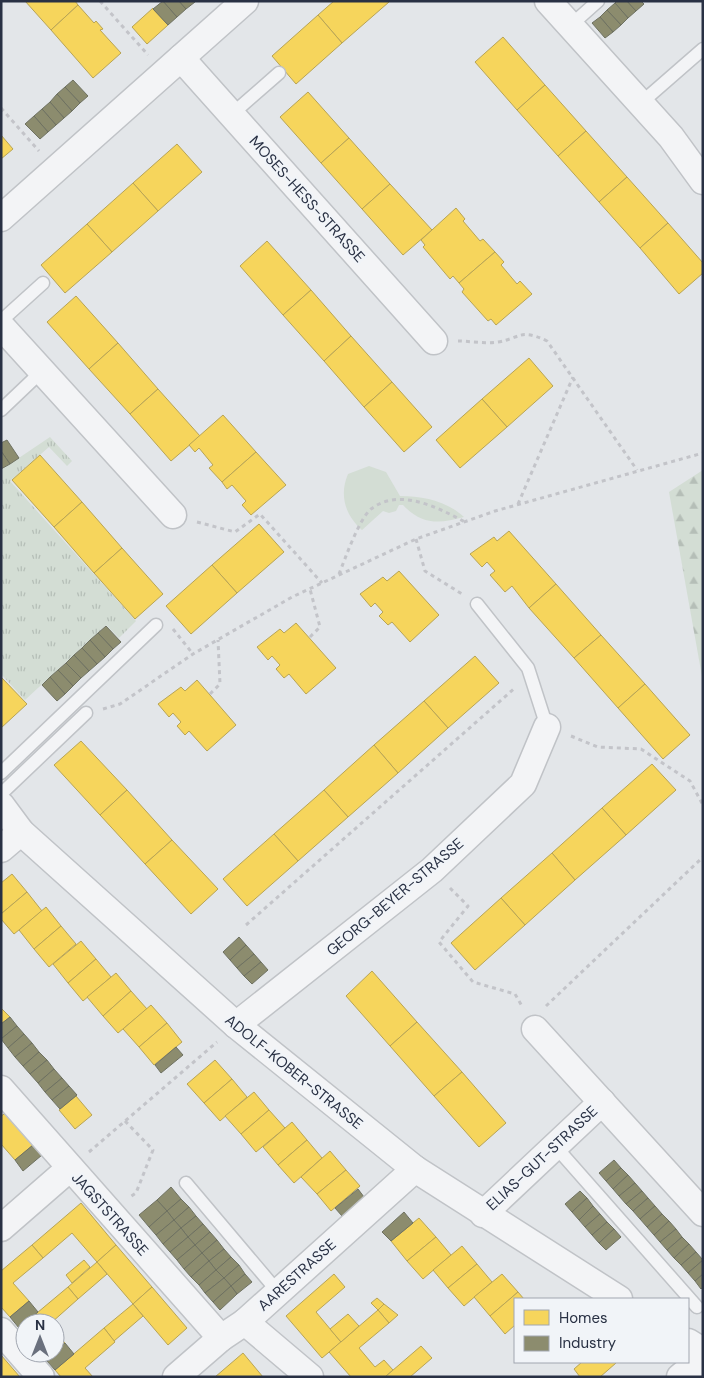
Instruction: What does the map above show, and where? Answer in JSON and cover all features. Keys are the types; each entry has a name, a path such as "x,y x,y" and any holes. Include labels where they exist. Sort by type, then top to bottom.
{"street":[{"path":"1,218 245,1"},
{"path":"548,1 671,137 703,181"},
{"name":"MOSES-HESS-STRASSE","path":"172,65 231,115 434,341"},
{"path":"1,326 173,515"},
{"name":"GEORG-BEYER-STRASSE","path":"236,1025 432,870 524,784 547,727"},
{"name":"ADOLF-KOBER-STRASSE","path":"1,805 21,832 236,1025 415,1169 482,1214 617,1298"},
{"path":"1,849 21,832"},
{"name":"ELIAS-GUT-STRASSE","path":"535,1028 703,1213"},
{"name":"JAGSTSTRASSE","path":"1,1089 221,1338"},
{"name":"ELIAS-GUT-STRASSE","path":"482,1214 602,1102"},
{"path":"1,1228 70,1168"},
{"name":"AARESTRASSE","path":"176,1377 221,1338 245,1322 415,1169"},
{"path":"245,1322 310,1377"},
{"path":"1,1330 40,1377"},
{"path":"689,1343 703,1351"},
{"path":"680,1377 703,1358"}],"lane":[{"path":"570,26 598,1"},
{"path":"641,103 703,49"},
{"path":"231,115 279,72"},
{"path":"1,321 43,283"},
{"path":"1,410 42,371"},
{"path":"477,604 528,668 547,727"},
{"path":"1,773 156,625"},
{"path":"1,794 86,713"},
{"path":"556,1146 697,1307"},
{"path":"186,1184 278,1292"}],"path":[{"path":"100,1 172,65"},
{"path":"1,108 56,170"},
{"path":"434,341 498,342 519,334 535,335 546,341 573,376 637,470"},
{"path":"518,504 573,376"},
{"path":"86,713 120,704 193,654 218,640 310,589 416,539 518,504 703,453"},
{"path":"339,575 350,547 370,510 386,502 406,500 430,504 465,522"},
{"path":"173,515 235,532 260,514 322,583"},
{"path":"416,539 425,571 477,604"},
{"path":"310,589 320,627 310,637"},
{"path":"156,625 168,622 193,654"},
{"path":"210,694 220,684 218,640"},
{"path":"246,925 530,675"},
{"path":"547,727 598,747 641,749 690,781 703,805"},
{"path":"535,1028 544,1008 703,857"},
{"path":"432,870 468,906 439,942 473,982 515,994 535,1028"},
{"path":"70,1168 236,1025"},
{"path":"110,1214 136,1193 154,1150 125,1121"}],"green space":[{"path":"50,437 72,461 67,466 49,447 10,481 136,621 119,638 106,625 25,700 1,674 1,470"},
{"path":"369,466 386,472 400,496 417,497 442,503 464,517 439,522 431,521 410,512 403,505 399,505 396,511 389,513 383,511 362,530 351,518 345,504 344,490 348,474"},
{"path":"703,470 703,682 669,492"}],"building: Homes":[{"path":"25,1 75,1 78,5 51,30"},
{"path":"334,1 389,2 342,43 318,15"},
{"path":"78,5 94,23 96,21 103,29 100,30 121,53 93,78 51,30"},
{"path":"153,8 168,25 147,44 132,27"},
{"path":"318,15 342,43 296,84 272,56"},
{"path":"503,37 545,85 517,110 475,62"},
{"path":"545,85 586,131 558,156 517,110"},
{"path":"308,92 349,138 321,163 280,117"},
{"path":"586,131 627,177 599,202 558,156"},
{"path":"1,135 13,149 1,159"},
{"path":"349,138 390,184 362,209 321,163"},
{"path":"177,144 202,172 158,211 133,183"},
{"path":"627,177 668,223 640,248 599,202"},
{"path":"133,183 158,211 112,252 87,224"},
{"path":"390,184 432,230 403,255 362,209"},
{"path":"456,208 465,219 463,221 480,241 483,239 495,252 459,283 453,276 450,279 423,247 425,245 421,240"},
{"path":"668,223 703,263 703,273 679,294 640,248"},
{"path":"87,224 112,252 65,293 41,265"},
{"path":"267,241 311,290 283,315 240,266"},
{"path":"495,252 504,262 501,265 517,284 520,281 532,294 496,325 491,319 488,321 462,292 464,289 459,283"},
{"path":"311,290 351,336 324,361 283,315"},
{"path":"76,296 118,343 89,369 47,322"},
{"path":"351,336 392,382 364,407 324,361"},
{"path":"118,343 158,389 130,414 89,369"},
{"path":"529,358 553,386 507,427 482,399"},
{"path":"392,382 432,427 404,452 364,407"},
{"path":"158,389 200,436 171,461 130,414"},
{"path":"482,399 507,427 460,468 436,440"},
{"path":"223,415 256,452 222,482 209,468 213,465 199,448 195,452 189,445"},
{"path":"256,452 286,485 251,515 242,505 246,501 232,485 227,489 222,482"},
{"path":"40,455 82,502 54,527 12,480"},
{"path":"82,502 122,548 94,573 54,527"},
{"path":"259,524 284,552 237,593 212,565"},
{"path":"509,531 556,584 529,608 512,586 505,592 490,575 495,571 487,562 482,567 470,554 494,537 497,541"},
{"path":"122,548 163,594 135,619 94,573"},
{"path":"212,565 237,593 191,634 166,606"},
{"path":"399,571 439,615 410,642 392,622 388,625 379,616 383,612 375,603 371,607 360,594 383,577 387,581"},
{"path":"556,584 601,635 574,658 529,608"},
{"path":"296,623 336,668 306,694 289,674 284,678 276,669 280,665 272,656 268,660 257,647 280,629 284,633"},
{"path":"601,635 645,684 618,708 574,658"},
{"path":"475,656 499,683 448,728 424,701"},
{"path":"1,677 27,704 1,728"},
{"path":"197,680 236,725 207,751 189,731 185,735 177,726 181,722 173,713 169,717 158,704 181,687 185,691"},
{"path":"645,684 690,735 663,759 618,708"},
{"path":"424,701 448,728 398,773 374,745"},
{"path":"81,741 127,790 100,815 54,765"},
{"path":"374,745 398,773 348,817 324,790"},
{"path":"652,764 676,790 626,835 602,808"},
{"path":"127,790 172,840 145,864 100,815"},
{"path":"324,790 348,817 298,861 274,834"},
{"path":"602,808 626,835 575,880 552,853"},
{"path":"274,834 298,861 247,906 223,879"},
{"path":"172,840 218,889 191,914 145,864"},
{"path":"552,853 575,880 525,925 501,898"},
{"path":"12,874 27,892 1,914 1,883"},
{"path":"27,892 42,911 14,934 1,919 1,914"},
{"path":"501,898 525,925 475,970 451,943"},
{"path":"46,907 61,926 34,949 19,930"},
{"path":"61,926 76,944 49,967 34,949"},
{"path":"81,941 96,959 68,983 53,964"},
{"path":"96,959 111,977 83,1001 68,983"},
{"path":"372,971 417,1022 390,1046 346,996"},
{"path":"116,973 131,991 103,1016 87,997"},
{"path":"131,991 147,1009 118,1033 103,1016"},
{"path":"151,1005 167,1023 139,1047 123,1029"},
{"path":"1,1008 10,1017 1,1024"},
{"path":"417,1022 462,1072 434,1096 390,1046"},
{"path":"167,1023 182,1042 154,1065 139,1047"},
{"path":"215,1060 232,1079 204,1103 187,1084"},
{"path":"462,1072 506,1123 479,1147 434,1096"},
{"path":"232,1079 247,1097 220,1121 204,1103"},
{"path":"254,1092 269,1110 241,1134 225,1116"},
{"path":"76,1096 92,1115 75,1129 59,1110"},
{"path":"269,1110 285,1128 256,1152 241,1134"},
{"path":"6,1113 33,1145 15,1160 1,1144 1,1116"},
{"path":"292,1122 307,1140 278,1165 263,1147"},
{"path":"307,1140 322,1158 294,1183 278,1165"},
{"path":"330,1151 346,1170 317,1194 301,1177"},
{"path":"346,1170 360,1186 331,1211 317,1194"},
{"path":"81,1203 116,1245 97,1262 72,1233 43,1258 32,1245"},
{"path":"419,1218 436,1237 407,1261 391,1241"},
{"path":"436,1237 451,1255 423,1279 407,1261"},
{"path":"32,1245 43,1258 13,1283 29,1301 10,1317 1,1307 1,1271"},
{"path":"116,1245 152,1287 133,1304 97,1262"},
{"path":"462,1246 477,1264 448,1288 433,1270"},
{"path":"84,1260 90,1267 72,1283 66,1275"},
{"path":"97,1262 107,1274 78,1299 68,1287"},
{"path":"477,1264 492,1282 464,1306 448,1288"},
{"path":"334,1274 345,1287 316,1312 341,1342 322,1358 286,1316"},
{"path":"502,1274 518,1292 490,1316 474,1297"},
{"path":"68,1287 78,1299 62,1313 37,1313"},
{"path":"152,1287 187,1328 168,1345 133,1304"},
{"path":"518,1292 523,1298 514,1298 514,1326 505,1334 490,1316"},
{"path":"377,1298 384,1304 378,1310 371,1303"},
{"path":"133,1304 143,1316 114,1341 104,1328"},
{"path":"384,1304 398,1315 389,1323 378,1310"},
{"path":"378,1310 389,1323 359,1348 375,1367 384,1360 393,1370 385,1377 351,1377 329,1352"},
{"path":"348,1314 359,1326 341,1342 330,1329"},
{"path":"104,1328 115,1342 85,1368 93,1377 61,1377 55,1370"},
{"path":"421,1346 432,1358 410,1377 385,1377"},
{"path":"243,1353 263,1377 215,1377"},
{"path":"1,1355 20,1377 1,1377"},
{"path":"581,1363 616,1363 600,1377 580,1377 574,1369"}],"building: Industry":[{"path":"163,1 177,17 168,25 153,9"},
{"path":"163,1 179,1 186,9 177,17"},
{"path":"179,1 194,1 195,2 186,9"},
{"path":"617,1 627,1 636,11 628,18 615,3"},
{"path":"627,1 641,1 644,4 636,11"},
{"path":"615,3 628,18 621,25 607,10"},
{"path":"607,10 621,25 613,32 600,17"},
{"path":"600,17 613,32 605,38 592,23"},
{"path":"73,80 88,96 80,103 65,87"},
{"path":"65,87 80,103 72,111 57,94"},
{"path":"57,94 72,111 64,118 50,102"},
{"path":"50,102 64,118 56,125 42,109"},
{"path":"42,109 56,125 48,132 34,116"},
{"path":"34,116 48,132 40,139 25,124"},
{"path":"7,440 19,458 10,464 1,451 1,443"},
{"path":"1,451 10,464 1,469"},
{"path":"106,626 121,642 113,649 98,633"},
{"path":"98,633 113,649 105,657 90,640"},
{"path":"90,640 105,657 97,664 82,648"},
{"path":"82,648 97,664 89,671 74,655"},
{"path":"74,655 89,671 81,678 66,663"},
{"path":"66,663 81,678 73,686 58,670"},
{"path":"58,670 73,686 65,694 50,677"},
{"path":"50,677 65,694 57,701 42,685"},
{"path":"239,937 246,945 230,960 223,952"},
{"path":"246,945 254,954 237,968 230,960"},
{"path":"254,954 261,962 244,976 237,968"},
{"path":"261,962 268,970 252,984 244,976"},
{"path":"10,1017 17,1026 1,1039 1,1024"},
{"path":"17,1026 24,1034 8,1048 1,1039"},
{"path":"24,1034 32,1043 15,1057 8,1048"},
{"path":"32,1043 39,1052 23,1066 15,1057"},
{"path":"176,1047 183,1055 161,1073 155,1065"},
{"path":"39,1052 47,1060 30,1074 23,1066"},
{"path":"47,1060 54,1069 38,1083 30,1074"},
{"path":"54,1069 62,1078 45,1092 38,1083"},
{"path":"62,1078 69,1086 52,1100 45,1092"},
{"path":"69,1086 77,1095 60,1109 52,1100"},
{"path":"33,1145 42,1155 23,1171 15,1160"},
{"path":"614,1160 621,1168 606,1181 599,1173"},
{"path":"621,1168 628,1175 613,1189 606,1181"},
{"path":"628,1175 635,1183 619,1196 613,1189"},
{"path":"635,1183 642,1191 626,1204 619,1196"},
{"path":"171,1187 181,1199 167,1211 157,1200"},
{"path":"358,1189 364,1197 342,1216 335,1208"},
{"path":"580,1191 587,1198 572,1212 565,1204"},
{"path":"642,1191 648,1198 633,1211 626,1204"},
{"path":"587,1198 593,1206 579,1220 572,1212"},
{"path":"648,1198 655,1206 640,1219 633,1211"},
{"path":"181,1199 189,1207 174,1220 167,1211"},
{"path":"157,1200 167,1211 149,1227 139,1215"},
{"path":"593,1206 600,1214 585,1227 579,1220"},
{"path":"655,1206 662,1214 647,1227 640,1219"},
{"path":"189,1207 196,1216 181,1228 174,1220"},
{"path":"167,1211 174,1220 156,1235 149,1227"},
{"path":"404,1212 413,1223 391,1241 382,1232"},
{"path":"600,1214 607,1222 592,1235 585,1227"},
{"path":"662,1214 669,1221 654,1235 647,1227"},
{"path":"196,1216 203,1224 188,1237 181,1228"},
{"path":"174,1220 181,1228 163,1244 156,1235"},
{"path":"669,1221 676,1229 660,1242 654,1235"},
{"path":"607,1222 614,1229 599,1243 592,1235"},
{"path":"203,1224 210,1232 195,1245 188,1237"},
{"path":"181,1228 188,1237 170,1252 163,1244"},
{"path":"614,1229 621,1237 606,1250 599,1243"},
{"path":"676,1229 682,1237 667,1250 660,1242"},
{"path":"210,1232 217,1240 202,1253 195,1245"},
{"path":"188,1237 195,1245 177,1260 170,1252"},
{"path":"682,1237 689,1244 674,1258 667,1250"},
{"path":"217,1240 224,1249 209,1261 202,1253"},
{"path":"689,1244 696,1252 681,1265 674,1258"},
{"path":"195,1245 202,1253 184,1269 177,1260"},
{"path":"224,1249 231,1257 216,1270 209,1261"},
{"path":"696,1252 703,1260 688,1273 681,1265"},
{"path":"202,1253 209,1261 191,1277 184,1269"},
{"path":"231,1257 239,1265 224,1278 216,1270"},
{"path":"703,1260 703,1274 695,1281 688,1273"},
{"path":"209,1261 216,1270 199,1285 191,1277"},
{"path":"239,1265 245,1274 231,1286 224,1278"},
{"path":"216,1270 224,1278 205,1293 199,1285"},
{"path":"245,1274 252,1282 237,1294 231,1286"},
{"path":"703,1274 703,1287 701,1289 695,1281"},
{"path":"224,1278 231,1286 213,1302 205,1293"},
{"path":"231,1286 237,1294 220,1310 213,1302"},
{"path":"29,1301 38,1312 15,1313 15,1323 10,1317"},
{"path":"65,1343 74,1354 65,1362"},
{"path":"49,1363 63,1363 55,1370"}]}
